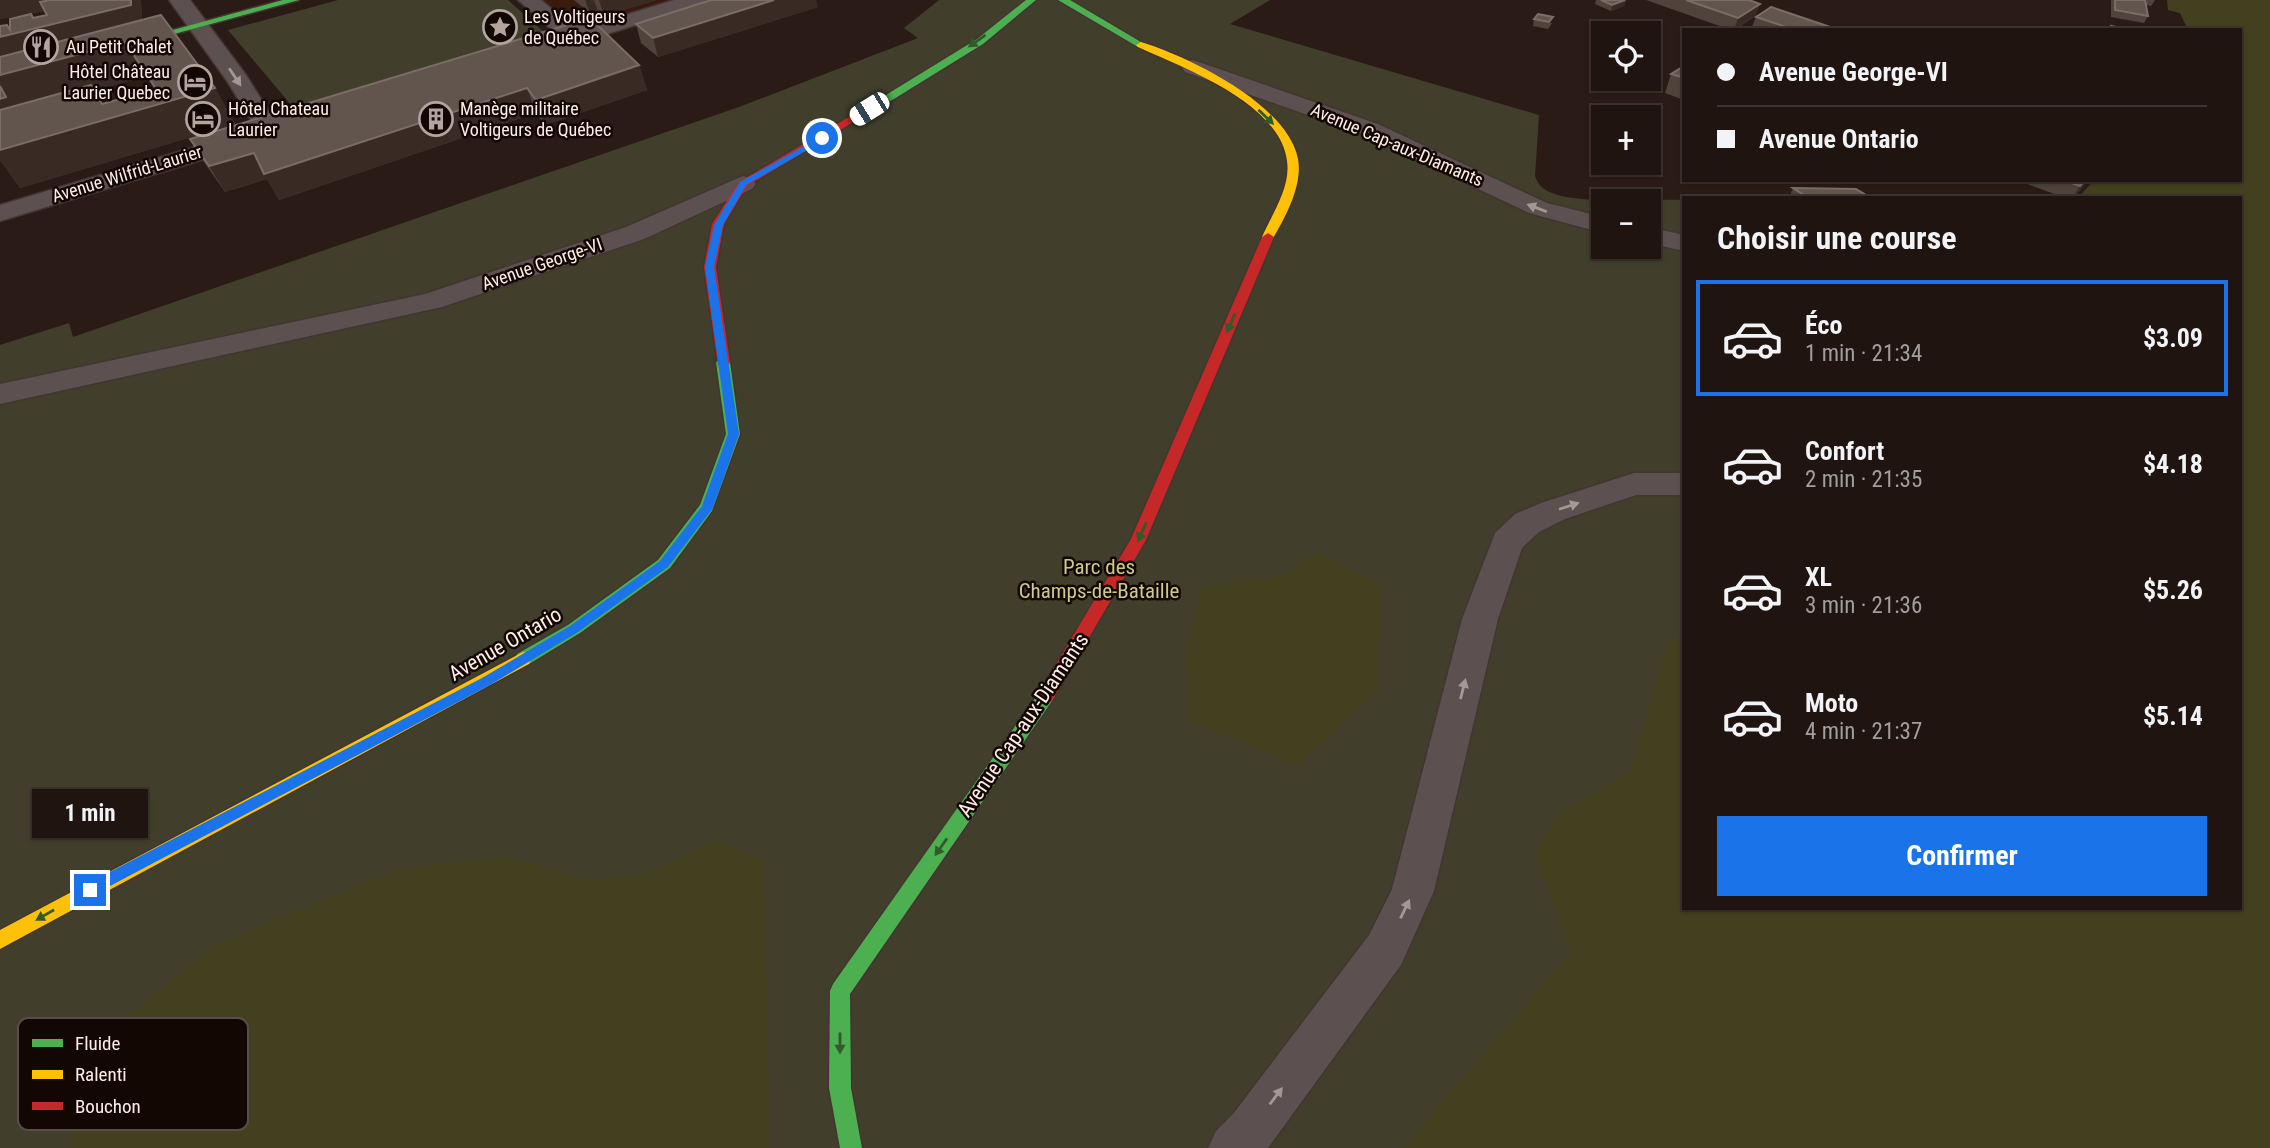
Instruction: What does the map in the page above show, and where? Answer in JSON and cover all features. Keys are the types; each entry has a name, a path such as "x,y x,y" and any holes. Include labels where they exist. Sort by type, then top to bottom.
{"street":[{"path":"179,0 238,80 269,131"},
{"path":"102,50 294,0"},
{"path":"528,0 574,38"},
{"path":"539,48 696,0"},
{"name":"Avenue George-VI","path":"0,394 432,300 635,233 743,184 799,153 964,51 1015,16 1031,0"},
{"name":"Avenue Cap-aux-Diamants","path":"851,1148 840,1088 840,992 1054,687 1138,540 1291,181 1294,164 1292,152 1276,125 1235,92 1189,66 1106,28 1063,0"},
{"name":"Avenue Cap-aux-Diamants","path":"1189,66 1370,130 1462,170 1538,208 1591,222"},
{"name":"Avenue Wilfrid-Laurier","path":"0,213 295,123"},
{"name":"Avenue Ontario","path":"0,940 213,824 486,681 574,629 664,564 707,508 733,434 710,267 719,225 743,184"},
{"path":"1661,238 1682,243"},
{"path":"1233,1148 1250,1131 1385,950 1413,891 1480,619 1507,542 1527,523 1634,484 1682,484"}],"shaded area":[{"path":"528,0 696,0 574,38"},
{"path":"2167,0 2270,0 2270,1148 1403,1148 1571,952 1535,854 1560,814 1630,771 1667,644 1682,635 1682,910 2242,910 2242,196 2080,196 2092,182 2242,182 2242,28 2187,28 2180,13 2168,10"},
{"path":"1317,551 1382,586 1379,689 1298,766 1188,720 1186,651 1202,587 1284,575"},
{"path":"714,840 764,861 770,1148 69,1148 75,1130 248,1130 248,1018 126,1018 218,943 400,869 509,856 587,880 644,875"}],"green space":[{"path":"338,0 508,0 547,35 297,112 228,30"},
{"name":"Parc des Champs-de-Bataille","path":"939,0 1270,0 1230,24 1539,115 1535,176 1540,185 1555,194 1591,199 1591,259 1661,259 1661,200 1682,200 1682,910 1685,910 1797,1148 0,1148 0,345 69,323 73,337 739,107 918,38 904,28"}],"building":[{"path":"131,0 131,5 0,37 0,26 7,25 10,30 10,19 31,14 33,18 47,15 40,2"},
{"path":"711,0 774,0 653,38 636,24"},
{"path":"1601,0 1625,0 1612,5"},
{"path":"1686,0 1749,0 1760,4 1738,18"},
{"path":"2115,0 2145,0 2148,16 2115,10"},
{"path":"1771,7 1833,28 1789,28 1756,17"},
{"path":"1538,14 1553,17 1549,22 1534,19"},
{"path":"161,15 215,88 0,150 0,110 91,85 102,104 156,89 125,42 0,75 0,57"},
{"path":"590,18 639,65 536,100 527,88 264,174 254,153 209,166 190,139"},
{"path":"1682,67 1682,77 1671,74"},
{"path":"0,86 6,97 0,99"},
{"path":"1793,188 1856,189 1868,196 1806,196"}],"traffic: fast":[{"path":"123,45 294,0"},
{"path":"885,100 998,29 1031,0"},
{"path":"1063,0 1141,45"},
{"path":"523,659 574,629 664,564 707,507 733,434 723,362"},
{"path":"851,1148 840,1088 840,991 1046,696"}],"traffic: slow":[{"path":"1141,45 1207,76 1255,105 1274,122 1287,141 1293,171 1285,200 1268,237"},
{"path":"0,940 523,659"}],"traffic: jam":[{"path":"723,362 710,267 718,224 743,184 885,100"},
{"path":"1046,696 1138,540 1268,237"}],"place":[{"name":"Les Voltigeurs de Québec","path":"500,27"},
{"name":"Au Petit Chalet","path":"41,47"},
{"name":"Hôtel Château Laurier Quebec","path":"195,82"},
{"name":"Hôtel Chateau Laurier","path":"203,119"},
{"name":"Manège militaire Voltigeurs de Québec","path":"436,119"}],"route":[{"path":"90,890 486,681 574,629 664,564 707,508 733,434 710,267 719,225 743,184 822,138"}]}
